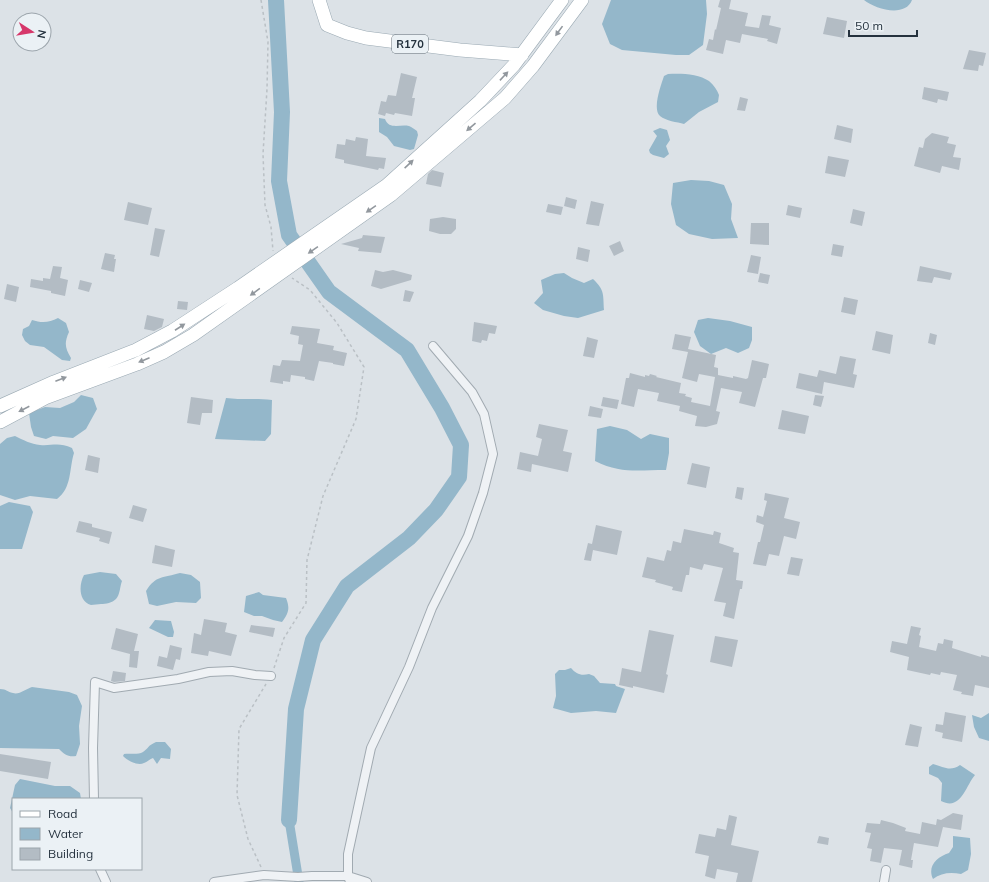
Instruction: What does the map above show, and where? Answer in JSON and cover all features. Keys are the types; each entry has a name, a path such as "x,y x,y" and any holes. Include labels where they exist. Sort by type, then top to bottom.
{"main road":[{"name":"R170","path":"319,0 327,25 347,33 366,38 460,50 522,54"},
{"path":"337,227 387,185 480,101 522,54 562,0"},
{"path":"0,422 45,398 164,352 193,335 282,264 337,227 391,195 505,98 533,66 582,0"},
{"path":"0,406 54,382 136,350 172,332 238,288 282,264"}],"street":[{"path":"349,879 348,854 371,748 409,667 432,608 468,536 483,493 493,454 484,414 472,392 433,346"},
{"path":"94,798 93,748 95,682 114,688 178,679 209,672 232,671 271,676"},
{"path":"100,870 106,882"},
{"path":"884,882 886,870"},
{"path":"214,882 264,874 298,877 312,876 367,882"}],"path":[{"path":"261,0 268,42 263,154 265,205 271,227 273,251 282,264 310,290 337,323 364,367 356,419 323,496 307,560 306,603 284,638 271,676 239,729 237,795 248,839 264,874"}],"water":[{"path":"611,0 706,0 707,14 703,45 689,55 622,50 610,44 602,24"},
{"path":"864,0 912,0 908,6 903,9 890,10 882,9"},
{"path":"668,74 690,74 709,81 719,95 718,102 699,112 684,124 662,118 658,113 657,103 664,76"},
{"path":"379,118 385,119 392,126 409,126 417,131 418,135 414,149 410,150 394,146 387,137 379,132"},
{"path":"660,128 667,130 670,140 666,146 669,154 664,158 653,155 649,150 657,136 653,131"},
{"path":"691,180 709,181 724,185 732,204 731,219 738,238 712,239 689,234 676,225 671,204 673,183"},
{"path":"564,273 584,283 593,279 600,286 603,296 604,310 578,318 543,310 534,303 543,293 541,280 555,274"},
{"path":"58,318 66,323 69,332 66,339 66,345 67,351 71,358 70,361 62,360 44,347 30,345 25,341 22,335 23,329 29,326 32,320 45,322"},
{"path":"708,318 730,321 752,327 752,340 749,348 738,353 726,348 711,354 700,346 694,332 698,320"},
{"path":"81,395 93,398 97,409 86,429 73,438 53,436 46,439 34,436 29,413 45,407 60,408 74,402"},
{"path":"226,398 272,400 271,434 265,441 215,439"},
{"path":"610,426 627,430 641,439 650,434 669,438 669,453 666,470 622,470 595,461 597,429"},
{"path":"15,436 27,442 44,445 67,446 72,448 74,453 68,484 62,495 57,499 30,496 15,500 0,495 0,444 7,438"},
{"path":"9,502 30,506 33,512 22,549 0,549 0,506"},
{"path":"100,572 116,574 122,581 119,593 116,599 111,602 91,605 84,600 82,596 82,579 84,575"},
{"path":"180,573 191,575 200,582 201,598 196,603 176,602 157,606 149,604 146,591 153,582 160,578"},
{"path":"259,592 263,595 286,598 288,610 282,622 262,616 254,616 244,612 246,596"},
{"path":"155,620 171,621 174,632 173,637 168,637 149,628"},
{"path":"571,668 579,674 589,674 594,676 600,683 615,684 616,686 625,689 616,713 596,711 571,713 553,708 556,696 555,674 559,670"},
{"path":"32,687 69,692 77,695 82,706 79,726 80,744 76,756 67,755 59,749 0,748 0,689 4,689 11,693 20,693"},
{"path":"989,713 989,741 979,738 974,727 972,715 981,718"},
{"path":"156,742 165,742 171,749 170,759 161,758 157,764 153,758 145,763 139,764 130,761 123,756 124,754 141,753"},
{"path":"933,764 950,769 960,765 975,775 962,796 953,803 941,801 942,783 938,778 929,774 929,767"},
{"path":"20,779 55,786 70,786 80,793 81,798 12,798 15,785"},
{"path":"12,799 12,811 10,808"},
{"path":"953,836 970,838 971,854 968,870 961,874 942,874 933,879 931,874 932,866 937,860 949,853 953,847"}],"building":[{"path":"720,0 731,0 729,9 748,13 745,26 759,28 762,15 771,16 769,25 781,28 777,44 767,41 768,39 742,34 740,43 726,40 723,54 706,50 709,39 713,40 715,29 716,30 721,8 718,7"},
{"path":"827,17 847,21 844,38 823,34"},
{"path":"969,50 986,53 983,66 979,65 978,71 963,69"},
{"path":"401,73 417,77 412,98 415,98 412,116 395,113 394,115 386,113 385,116 378,114 381,101 386,102 388,95 396,96"},
{"path":"924,87 949,92 947,101 938,99 937,103 922,99"},
{"path":"740,97 748,99 745,111 737,110"},
{"path":"837,125 853,129 851,143 834,139"},
{"path":"932,133 949,137 947,143 956,145 953,157 961,158 959,170 942,166 940,173 914,166 919,147 923,148 925,139"},
{"path":"356,137 368,139 366,156 386,158 384,169 379,168 378,170 344,163 344,160 335,158 337,144 345,145 346,139 355,141"},
{"path":"828,156 849,160 845,177 825,173"},
{"path":"432,170 444,173 441,187 426,184 428,174"},
{"path":"566,197 577,200 575,209 564,206"},
{"path":"591,201 604,204 599,226 586,224"},
{"path":"128,202 152,208 148,225 124,220"},
{"path":"548,204 563,207 561,215 546,212"},
{"path":"788,205 802,208 800,218 786,215"},
{"path":"853,209 865,212 862,226 850,223"},
{"path":"443,217 456,219 456,229 451,234 440,234 429,231 430,219"},
{"path":"751,223 769,223 769,245 750,244"},
{"path":"155,228 165,230 159,257 150,255"},
{"path":"363,235 385,237 381,253 358,251 359,248 341,244 362,238"},
{"path":"620,241 624,251 614,256 609,246"},
{"path":"833,244 844,246 842,257 831,255"},
{"path":"578,247 590,250 588,262 576,259"},
{"path":"105,253 115,255 114,259 116,259 114,272 101,269"},
{"path":"751,255 761,257 758,274 747,272"},
{"path":"53,266 62,267 60,278 68,280 65,296 51,293 51,291 30,287 31,279 43,281 43,278 50,279"},
{"path":"920,266 952,273 950,280 934,277 932,283 917,281"},
{"path":"375,270 383,272 393,270 412,275 411,280 381,289 371,286"},
{"path":"760,273 770,275 768,284 758,282"},
{"path":"80,280 92,283 89,292 78,289"},
{"path":"7,284 19,287 16,302 4,299"},
{"path":"405,290 414,292 410,302 403,301"},
{"path":"844,297 858,300 855,315 841,312"},
{"path":"178,301 188,302 187,310 177,309"},
{"path":"147,315 164,319 162,327 154,331 144,329"},
{"path":"474,322 497,326 495,334 489,333 487,341 482,340 481,343 472,341"},
{"path":"292,326 320,329 317,343 334,346 333,350 347,353 344,366 319,361 314,381 305,379 305,377 291,375 290,382 283,381 283,384 270,382 273,365 280,366 282,360 300,361 303,345 298,344 299,336 290,334"},
{"path":"876,331 893,335 890,354 872,350"},
{"path":"930,333 937,335 935,345 928,343"},
{"path":"675,334 691,337 688,349 716,355 714,367 718,368 718,375 746,379 748,378 752,360 769,364 766,378 763,378 755,407 739,403 742,392 721,388 716,411 720,412 717,424 706,427 695,426 697,416 679,411 680,406 657,401 659,393 638,389 634,407 621,404 626,378 629,378 630,373 645,377 645,375 649,376 650,374 657,376 656,377 681,383 679,393 686,394 685,396 692,398 691,402 710,406 715,377 699,374 697,382 682,378 688,352 672,349"},
{"path":"587,337 598,340 594,358 583,356"},
{"path":"840,356 856,359 853,374 857,375 854,388 824,382 822,394 796,388 799,373 817,377 819,370 836,374"},
{"path":"815,395 824,396 821,407 813,405"},
{"path":"191,397 213,400 212,413 202,413 200,425 187,423"},
{"path":"603,397 619,400 617,409 601,406"},
{"path":"590,406 603,409 601,418 588,416"},
{"path":"782,410 809,416 805,434 778,429"},
{"path":"539,424 568,430 563,451 572,453 568,472 532,464 531,472 517,469 520,452 538,456 542,439 536,437"},
{"path":"88,455 100,458 98,473 85,470"},
{"path":"692,463 710,467 706,488 687,484"},
{"path":"737,487 744,488 742,500 735,498"},
{"path":"765,493 789,498 784,518 800,522 796,539 784,536 779,556 769,554 766,566 753,564 764,525 756,522 757,515 763,517 767,501 764,500"},
{"path":"133,505 147,509 143,522 129,518"},
{"path":"79,521 92,524 92,527 112,532 109,544 99,541 100,538 76,532"},
{"path":"596,525 622,531 617,555 593,550 591,561 584,560 588,543 592,544"},
{"path":"684,529 713,535 714,531 721,533 719,543 734,548 733,552 739,553 736,580 743,581 734,619 723,616 726,603 714,601 723,568 704,564 702,570 690,567 689,575 686,575 682,592 672,590 673,587 655,582 656,580 642,577 647,557 664,561 667,550 671,551 673,541 681,543"},
{"path":"155,545 175,550 172,567 152,563"},
{"path":"791,557 803,559 799,576 787,574"},
{"path":"204,619 227,623 225,632 237,635 231,656 209,651 208,656 191,653 194,633 201,635"},
{"path":"251,625 275,628 273,637 249,632"},
{"path":"911,626 921,628 919,635 921,636 919,647 936,651 938,643 943,644 944,639 953,641 952,648 981,657 981,655 989,657 989,688 975,685 973,696 961,694 962,692 953,690 957,675 941,672 940,675 931,673 930,675 907,670 909,657 890,652 892,641 907,644"},
{"path":"116,628 138,634 134,651 139,651 137,668 129,667 130,654 111,649"},
{"path":"649,630 674,635 666,674 668,675 664,693 633,686 633,688 619,685 622,668 641,672"},
{"path":"715,636 738,640 732,667 710,662"},
{"path":"170,645 182,648 180,660 176,659 173,670 157,666 159,656 167,658"},
{"path":"113,671 126,673 125,681 111,681"},
{"path":"945,712 966,716 962,742 942,738 943,733 935,731 936,724 943,725"},
{"path":"910,724 922,727 918,747 905,745"},
{"path":"0,754 51,762 48,779 0,771"},
{"path":"953,813 963,815 961,830 943,827 938,847 914,843 911,860 913,860 912,868 899,865 902,850 884,848 881,863 870,861 872,849 867,848 871,833 865,832 867,823 880,824 881,820 906,828 905,831 920,834 922,822 936,825 937,819 941,820"},
{"path":"729,815 737,817 731,845 759,851 752,882 736,882 738,873 717,869 715,879 705,876 709,856 695,853 699,834 715,837 717,828 726,830"},
{"path":"819,836 829,838 828,845 817,843"}],"waterway":[{"path":"276,0 282,112 279,181 289,235 329,292 407,350 442,408 461,445 459,477 436,510 409,538 347,586 313,640 296,709 289,820"},
{"path":"289,820 299,882"}]}
